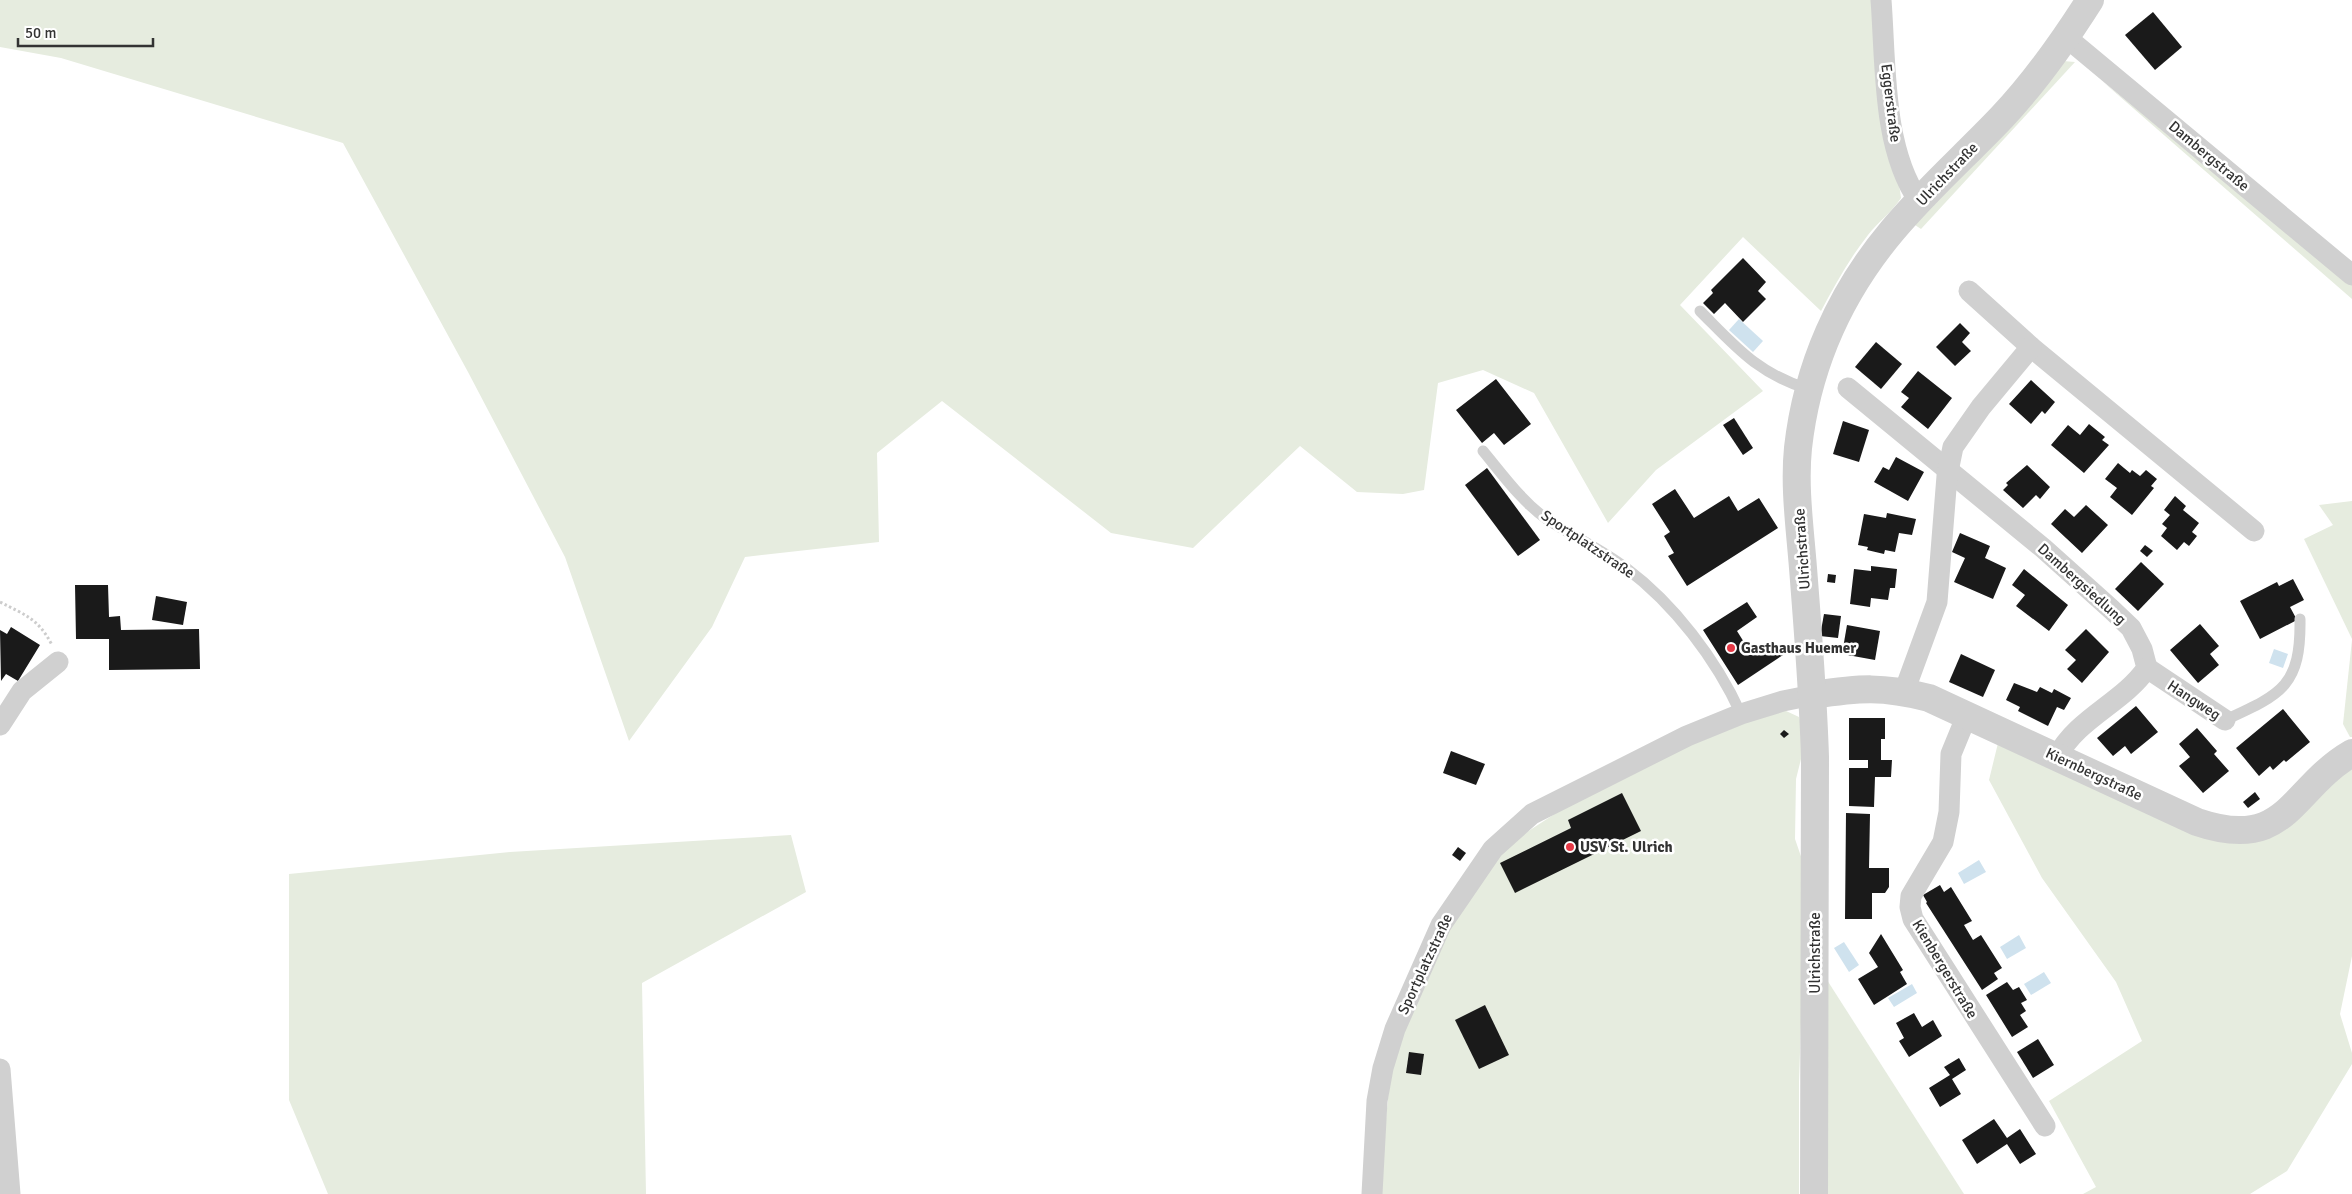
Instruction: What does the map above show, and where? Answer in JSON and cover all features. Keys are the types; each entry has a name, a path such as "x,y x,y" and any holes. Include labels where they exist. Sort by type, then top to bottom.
{"street":[{"name":"Eggerstraße","path":"1881,0 1893,131 1905,177 1919,201"},
{"name":"Ulrichstraße","path":"1814,1194 1815,757 1813,695 1798,491 1798,450 1808,389 1833,323 1854,282 1883,242 1919,201 2004,115 2035,79 2090,0"},
{"name":"Dambergstraße","path":"2066,37 2352,275"},
{"path":"1969,291 2031,348 2254,531"},
{"path":"1904,692 1937,602 1948,469 1953,447 1958,436 2031,348"},
{"name":"Dambergsiedlung","path":"1848,388 2043,548 2131,628 2142,649 2147,668"},
{"path":"0,725 22,691 58,662"},
{"path":"2057,757 2070,736 2138,682 2147,668"},
{"name":"Hangweg","path":"2147,668 2225,720"},
{"name":"Kiernbergstraße","path":"1813,695 1860,688 1882,688 1929,698 2197,822 2233,831 2250,830 2281,818 2334,766 2352,753"},
{"name":"Sportplatzstraße","path":"1372,1194 1377,1101 1383,1068 1395,1029 1441,925 1493,849 1532,814 1687,736 1740,714 1783,701 1813,695"},
{"name":"Kienbergerstraße","path":"1967,715 1951,754 1949,812 1943,842 1911,896 1910,907 1913,919 2045,1126"},
{"path":"0,1069 10,1194"}],"lane":[{"path":"1700,311 1758,366 1772,375 1808,389"},
{"name":"Sportplatzstraße","path":"1483,451 1530,505 1549,520 1600,549 1648,586 1684,625 1708,658 1733,697 1740,714"},
{"name":"Hangweg","path":"2225,720 2274,694 2289,681 2296,667 2300,642 2300,619"}],"path":[{"path":"0,602 33,619 43,628 58,662"}],"shaded area":[{"path":"0,0 1873,0 1901,198 1861,244 1821,311 1743,237 1680,305 1763,391 1656,470 1608,523 1534,393 1483,370 1438,383 1424,490 1403,494 1357,492 1300,446 1193,548 1111,533 942,401 877,453 879,542 745,557 712,627 629,741 565,557 468,372 343,143 61,58 0,47"},
{"path":"2063,61 2075,62 1921,229 1912,223"},
{"path":"2102,81 2352,284 2352,299"},
{"path":"2352,501 2352,639 2304,539 2333,525 2319,505"},
{"path":"2352,640 2352,737 2350,737 2343,724"},
{"path":"1784,710 1799,717 1806,739 1796,779 1795,839 1806,871 1799,1082 1799,1194 1379,1194 1391,1066 1446,926 1507,845 1576,800 1703,735"},
{"path":"1999,739 2241,838 2352,761 2352,956 2340,1014 2352,1053 2352,1064 2287,1171 2250,1194 2083,1194 2096,1187 2049,1101 2142,1041 2116,982 2042,878 1989,780"},
{"path":"791,835 806,892 642,983 646,1194 328,1194 289,1100 289,874 510,852"},
{"path":"1827,980 1964,1194 1823,1194"}],"water":[{"path":"1739,319 1763,341 1753,352 1729,330"},
{"path":"2274,649 2288,654 2283,668 2269,663"},
{"path":"1979,860 1986,872 1964,884 1958,873"},
{"path":"2019,935 2026,948 2007,959 2000,947"},
{"path":"1844,942 1859,965 1849,972 1834,948"},
{"path":"2044,972 2051,983 2031,995 2024,984"},
{"path":"1912,984 1917,993 1894,1007 1888,998"}],"building":[{"path":"2153,12 2182,47 2155,70 2125,35"},
{"path":"1743,258 1766,282 1758,291 1766,299 1743,322 1725,303 1714,314 1703,303 1713,293 1711,290"},
{"path":"1960,323 1970,333 1962,342 1971,351 1955,366 1936,347"},
{"path":"1876,342 1902,364 1881,389 1855,367"},
{"path":"1918,371 1952,398 1928,429 1901,407 1909,398 1901,392"},
{"path":"1496,379 1531,424 1504,445 1494,433 1482,443 1456,410"},
{"path":"2031,380 2055,402 2045,414 2042,411 2031,424 2009,404"},
{"path":"1734,418 1753,448 1743,455 1723,425"},
{"path":"1843,421 1869,430 1859,462 1833,454"},
{"path":"2089,424 2105,437 2102,440 2109,445 2084,473 2051,445 2068,425 2080,435"},
{"path":"1896,457 1924,472 1908,501 1874,482 1883,467 1889,470"},
{"path":"2118,463 2130,473 2132,470 2140,476 2146,470 2157,479 2151,486 2154,488 2132,515 2110,497 2117,488 2105,479"},
{"path":"2027,465 2050,487 2040,499 2036,495 2023,508 2003,490 2008,485 2006,483"},
{"path":"1487,468 1540,540 1518,556 1465,485"},
{"path":"1675,489 1694,518 1729,496 1738,511 1759,498 1778,528 1687,586 1668,556 1674,553 1664,536 1670,532 1652,504"},
{"path":"2175,496 2186,506 2183,510 2199,523 2192,532 2197,536 2189,546 2184,542 2177,550 2161,536 2167,528 2162,524 2170,515 2164,510"},
{"path":"2086,505 2108,525 2082,553 2051,524 2065,509 2074,517"},
{"path":"1887,513 1916,519 1912,535 1899,533 1895,552 1885,550 1884,554 1867,550 1868,547 1858,545 1864,514 1886,518"},
{"path":"1960,533 1990,546 1985,558 2006,568 1993,599 1954,582 1965,558 1952,552"},
{"path":"2145,545 2153,551 2147,557 2140,551"},
{"path":"2141,562 2164,584 2138,611 2115,589"},
{"path":"1871,566 1897,569 1895,588 1890,588 1888,600 1871,598 1870,607 1850,604 1854,569 1871,571"},
{"path":"2024,569 2068,605 2049,631 2016,606 2025,595 2012,585"},
{"path":"1828,574 1836,575 1835,583 1827,582"},
{"path":"2293,579 2304,600 2290,607 2297,620 2260,639 2240,601 2277,582 2279,586"},
{"path":"75,585 108,585 109,617 120,616 121,630 199,629 200,669 109,670 109,639 76,639"},
{"path":"156,596 187,602 183,625 152,620"},
{"name":"Gasthaus Huemer","path":"1747,602 1757,617 1737,631 1752,655 1774,641 1783,655 1738,685 1703,630"},
{"path":"1824,614 1841,616 1838,638 1820,636"},
{"path":"2200,624 2219,646 2210,654 2219,665 2198,683 2170,650"},
{"path":"1847,625 1880,631 1875,660 1842,654"},
{"path":"11,627 40,645 18,681 6,674 1,681 0,630 7,634"},
{"path":"2086,629 2109,652 2082,683 2067,669 2076,660 2065,650"},
{"path":"1961,654 1995,670 1983,697 1949,682"},
{"path":"2014,683 2037,692 2040,687 2052,693 2054,689 2071,698 2064,710 2057,707 2048,726 2018,711 2020,707 2006,700"},
{"path":"2136,706 2158,732 2131,754 2125,746 2113,756 2097,738"},
{"path":"2283,709 2310,742 2286,762 2284,760 2273,770 2270,766 2259,776 2236,748"},
{"path":"1849,718 1885,718 1885,739 1881,739 1881,760 1892,760 1891,777 1875,777 1874,807 1849,806 1849,768 1868,768 1868,760 1849,760"},
{"path":"2197,728 2217,751 2214,754 2229,771 2203,793 2179,766 2190,757 2179,744"},
{"path":"1784,730 1789,734 1784,738 1780,734"},
{"path":"1451,751 1485,764 1476,785 1443,773"},
{"path":"2255,792 2260,799 2248,808 2243,802"},
{"name":"USV St. Ulrich","path":"1622,793 1641,831 1515,893 1500,863 1571,828 1568,820"},
{"path":"1846,813 1870,814 1869,868 1889,868 1889,887 1885,893 1872,893 1872,919 1845,919"},
{"path":"1458,847 1466,853 1460,861 1452,855"},
{"path":"1940,885 1944,892 1951,887 1972,921 1964,925 1973,940 1981,935 2002,968 1994,973 1998,979 1982,990 1926,903 1923,895"},
{"path":"1881,934 1903,970 1900,972 1907,984 1874,1005 1858,979 1878,967 1869,953"},
{"path":"2007,982 2013,990 2019,987 2027,1000 2021,1003 2026,1011 2020,1015 2028,1027 2012,1037 1986,995"},
{"path":"1485,1005 1509,1055 1479,1069 1455,1020"},
{"path":"1914,1013 1922,1027 1933,1020 1942,1036 1909,1057 1899,1041 1904,1038 1896,1023"},
{"path":"2038,1039 2054,1065 2033,1078 2017,1052"},
{"path":"1409,1052 1424,1054 1421,1075 1406,1073"},
{"path":"1959,1058 1966,1070 1952,1079 1961,1094 1940,1107 1929,1088 1950,1075 1944,1067"},
{"path":"1994,1119 2007,1138 2020,1129 2036,1154 2020,1164 2007,1144 1977,1164 1962,1140"}],"place":[{"name":"Gasthaus Huemer","path":"1731,648"},
{"name":"USV St. Ulrich","path":"1570,847"}]}
